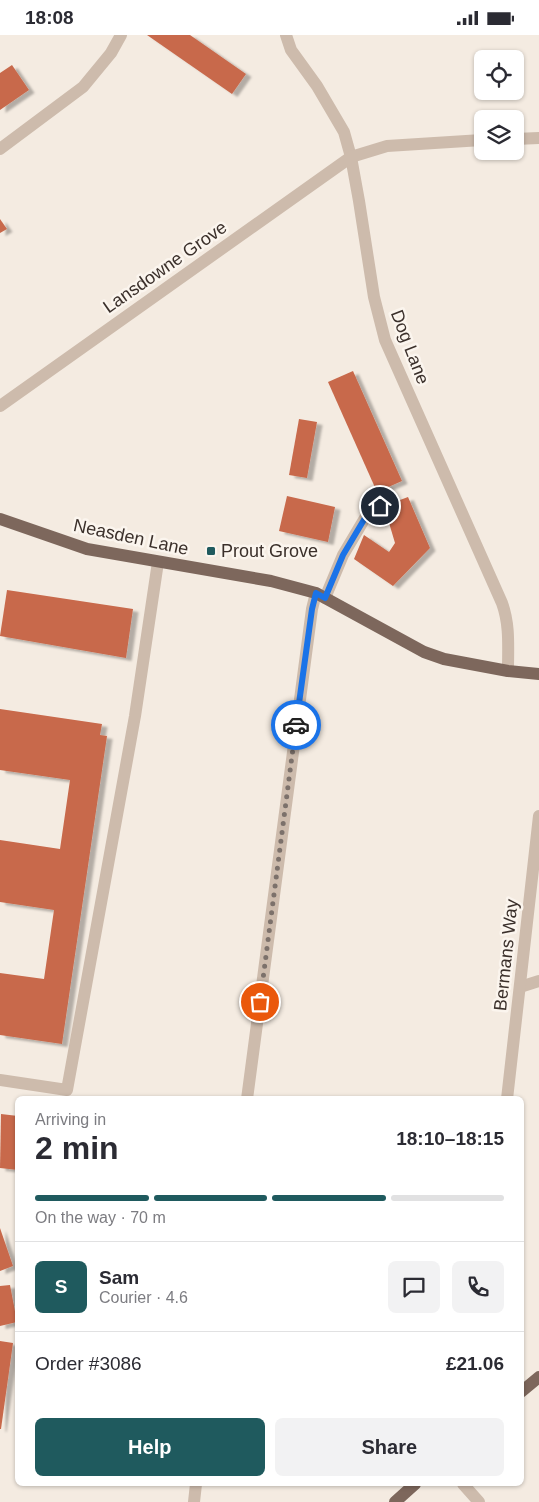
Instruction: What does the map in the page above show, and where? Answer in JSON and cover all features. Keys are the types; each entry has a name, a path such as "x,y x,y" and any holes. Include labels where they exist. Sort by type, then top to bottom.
{"main road":[{"name":"Neasden Lane","path":"0,519 87,549 271,581 321,596 424,652 444,659 508,671 539,674"},
{"path":"524,1388 539,1377"},
{"path":"395,1502 413,1486"}],"street":[{"path":"0,149 83,87 111,53 121,35"},
{"name":"Dog Lane","path":"286,35 291,50 335,114 344,132 351,157 374,297 385,340 502,603 507,617 508,671"},
{"path":"524,139 539,138"},
{"name":"Lansdowne Grove","path":"0,407 351,157 387,146 474,141"},
{"path":"247,1096 312,609 365,518 380,506"},
{"path":"0,1080 67,1090 135,716 158,561"},
{"name":"Bermans Way","path":"507,1096 539,816"},
{"path":"520,987 539,981"},
{"path":"194,1502 196,1486"},
{"path":"465,1486 478,1502"}],"building":[{"path":"147,35 190,35 246,74 232,94"},
{"path":"12,65 29,90 0,110 0,73"},
{"path":"0,219 7,229 0,233"},
{"path":"353,371 402,481 377,492 328,382"},
{"path":"299,419 317,422 307,478 289,475"},
{"path":"287,496 335,507 328,542 279,531"},
{"path":"408,497 430,548 393,586 354,559 364,535 389,552 395,543 384,506"},
{"path":"7,590 133,609 126,658 0,636"},
{"path":"0,709 102,724 100,735 107,736 62,1044 0,1035 0,973 44,979 54,910 0,902 0,840 60,849 70,780 0,770"},
{"path":"1,1114 15,1116 15,1170 0,1168"},
{"path":"0,1228 13,1266 0,1271"},
{"path":"10,1285 15,1322 0,1326 0,1286"},
{"path":"0,1341 13,1343 1,1429 0,1429"}],"way so far":[{"path":"260,1002 296,725"}],"place":[{"name":"Prout Grove","path":"211,551"}],"route":[{"path":"296,725 312,609 316,593 325,598 343,555 365,518 380,506"}]}
